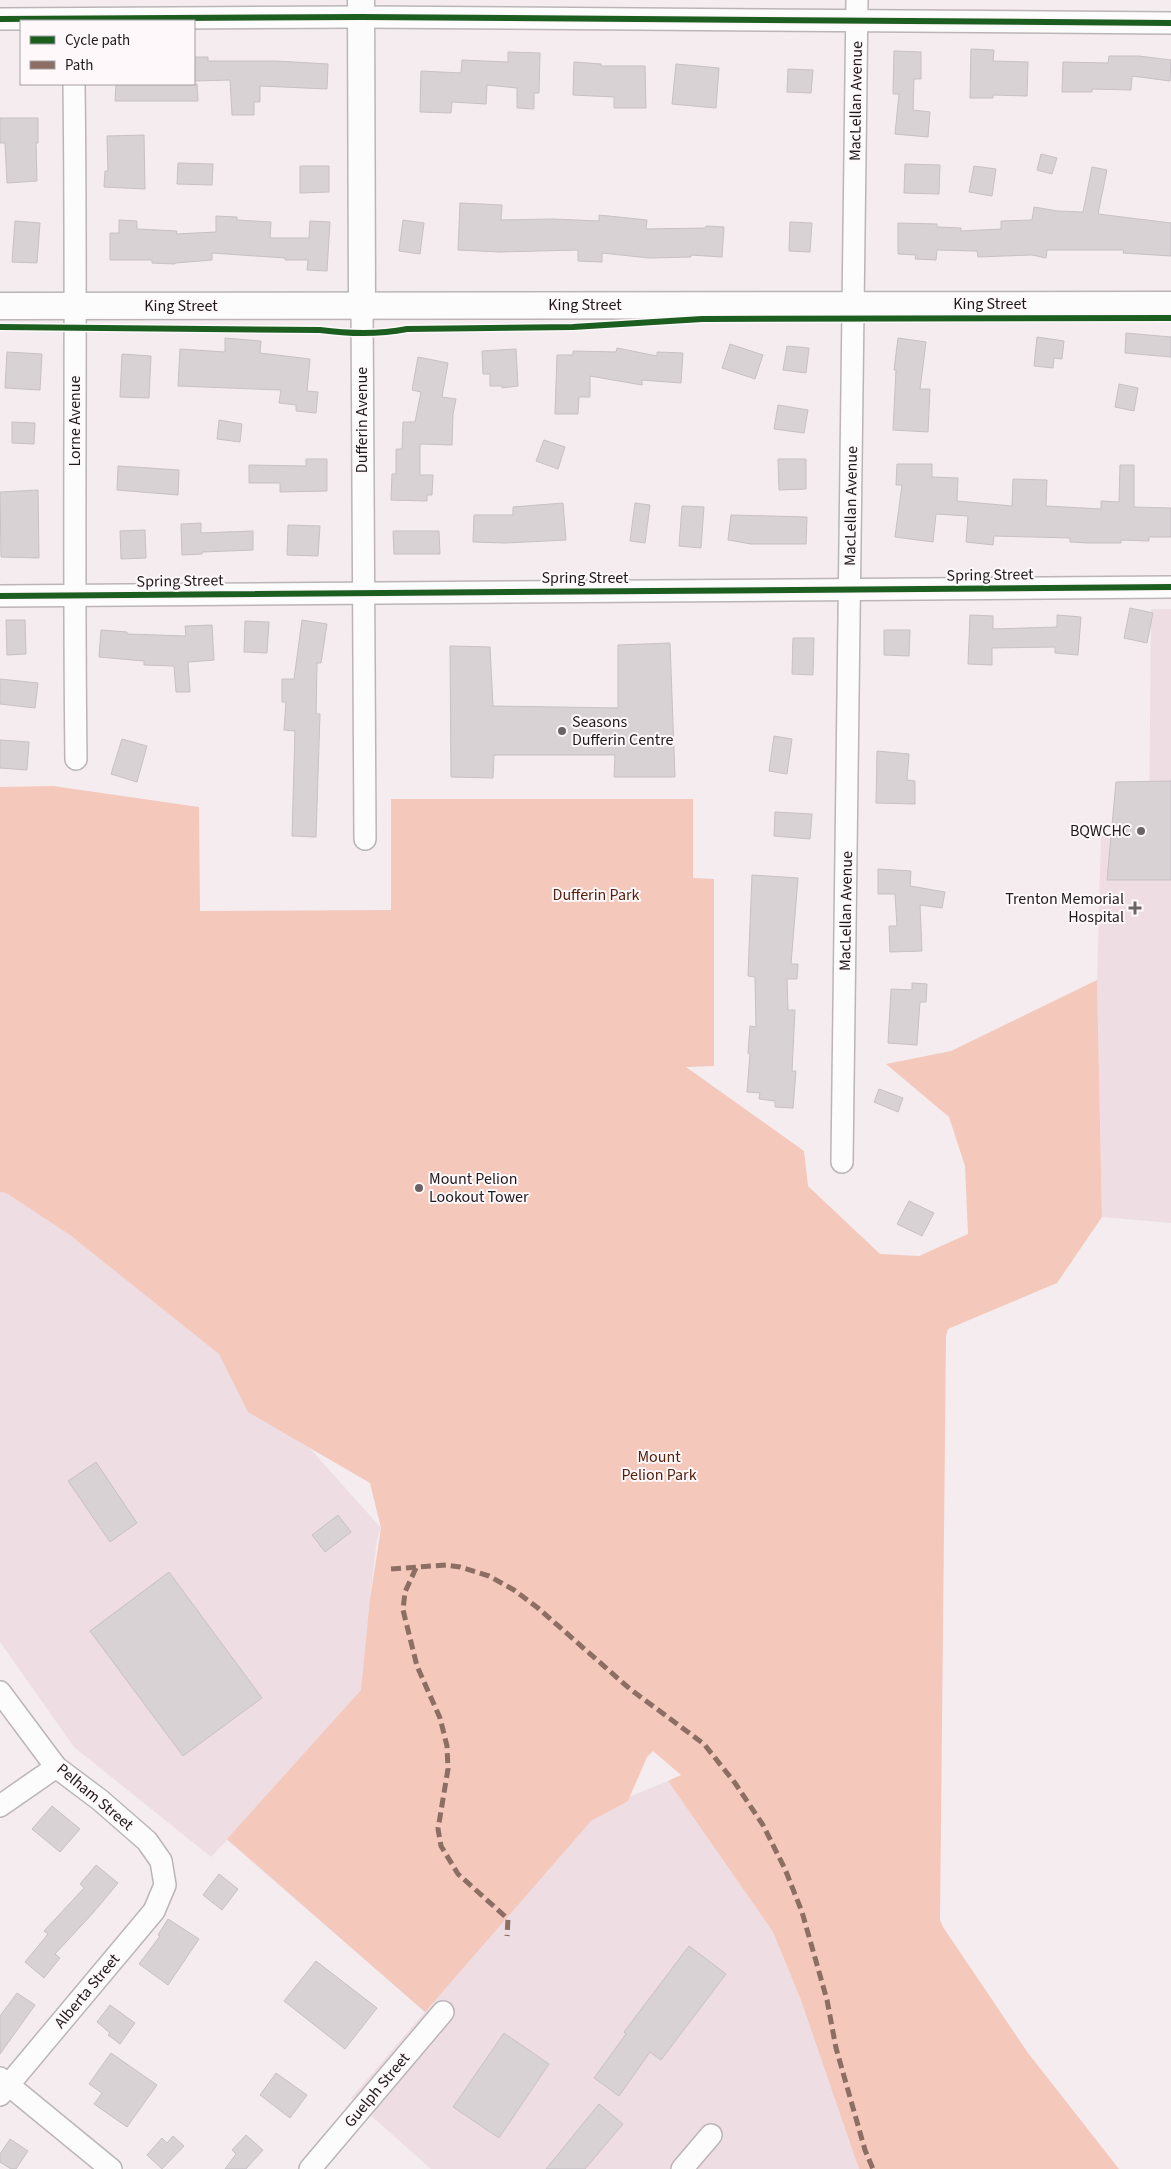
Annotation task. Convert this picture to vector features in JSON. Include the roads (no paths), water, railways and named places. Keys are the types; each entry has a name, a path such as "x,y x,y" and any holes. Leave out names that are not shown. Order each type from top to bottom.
{"street":[{"path":"0,19 74,13 361,9 856,10 1171,22"},
{"name":"Dufferin Avenue","path":"361,9 365,839"},
{"name":"MacLellan Avenue","path":"842,1162 856,10"},
{"name":"Lorne Avenue","path":"74,85 76,306 74,596 76,759"},
{"name":"King Street","path":"0,306 1171,305"},
{"name":"Spring Street","path":"0,596 1171,586"},
{"name":"Pelham Street","path":"0,1692 56,1767 100,1800 147,1841 161,1861 164,1881"},
{"path":"0,1806 56,1767"},
{"name":"Alberta Street","path":"3,2086 154,1911 165,1886 164,1881"},
{"name":"Guelph Street","path":"310,2169 443,2012"},
{"path":"3,2086 111,2169"},
{"path":"682,2169 711,2135"}],"place":[{"name":"Seasons Dufferin Centre","path":"562,731"},
{"name":"BQWCHC","path":"1141,831"},
{"name":"Trenton Memorial Hospital","path":"1135,908"},
{"name":"Mount Pelion Lookout Tower","path":"419,1188"}],"park label":[{"name":"Dufferin Park","path":"596,895"},
{"name":"Mount Pelion Park","path":"659,1466"}]}
